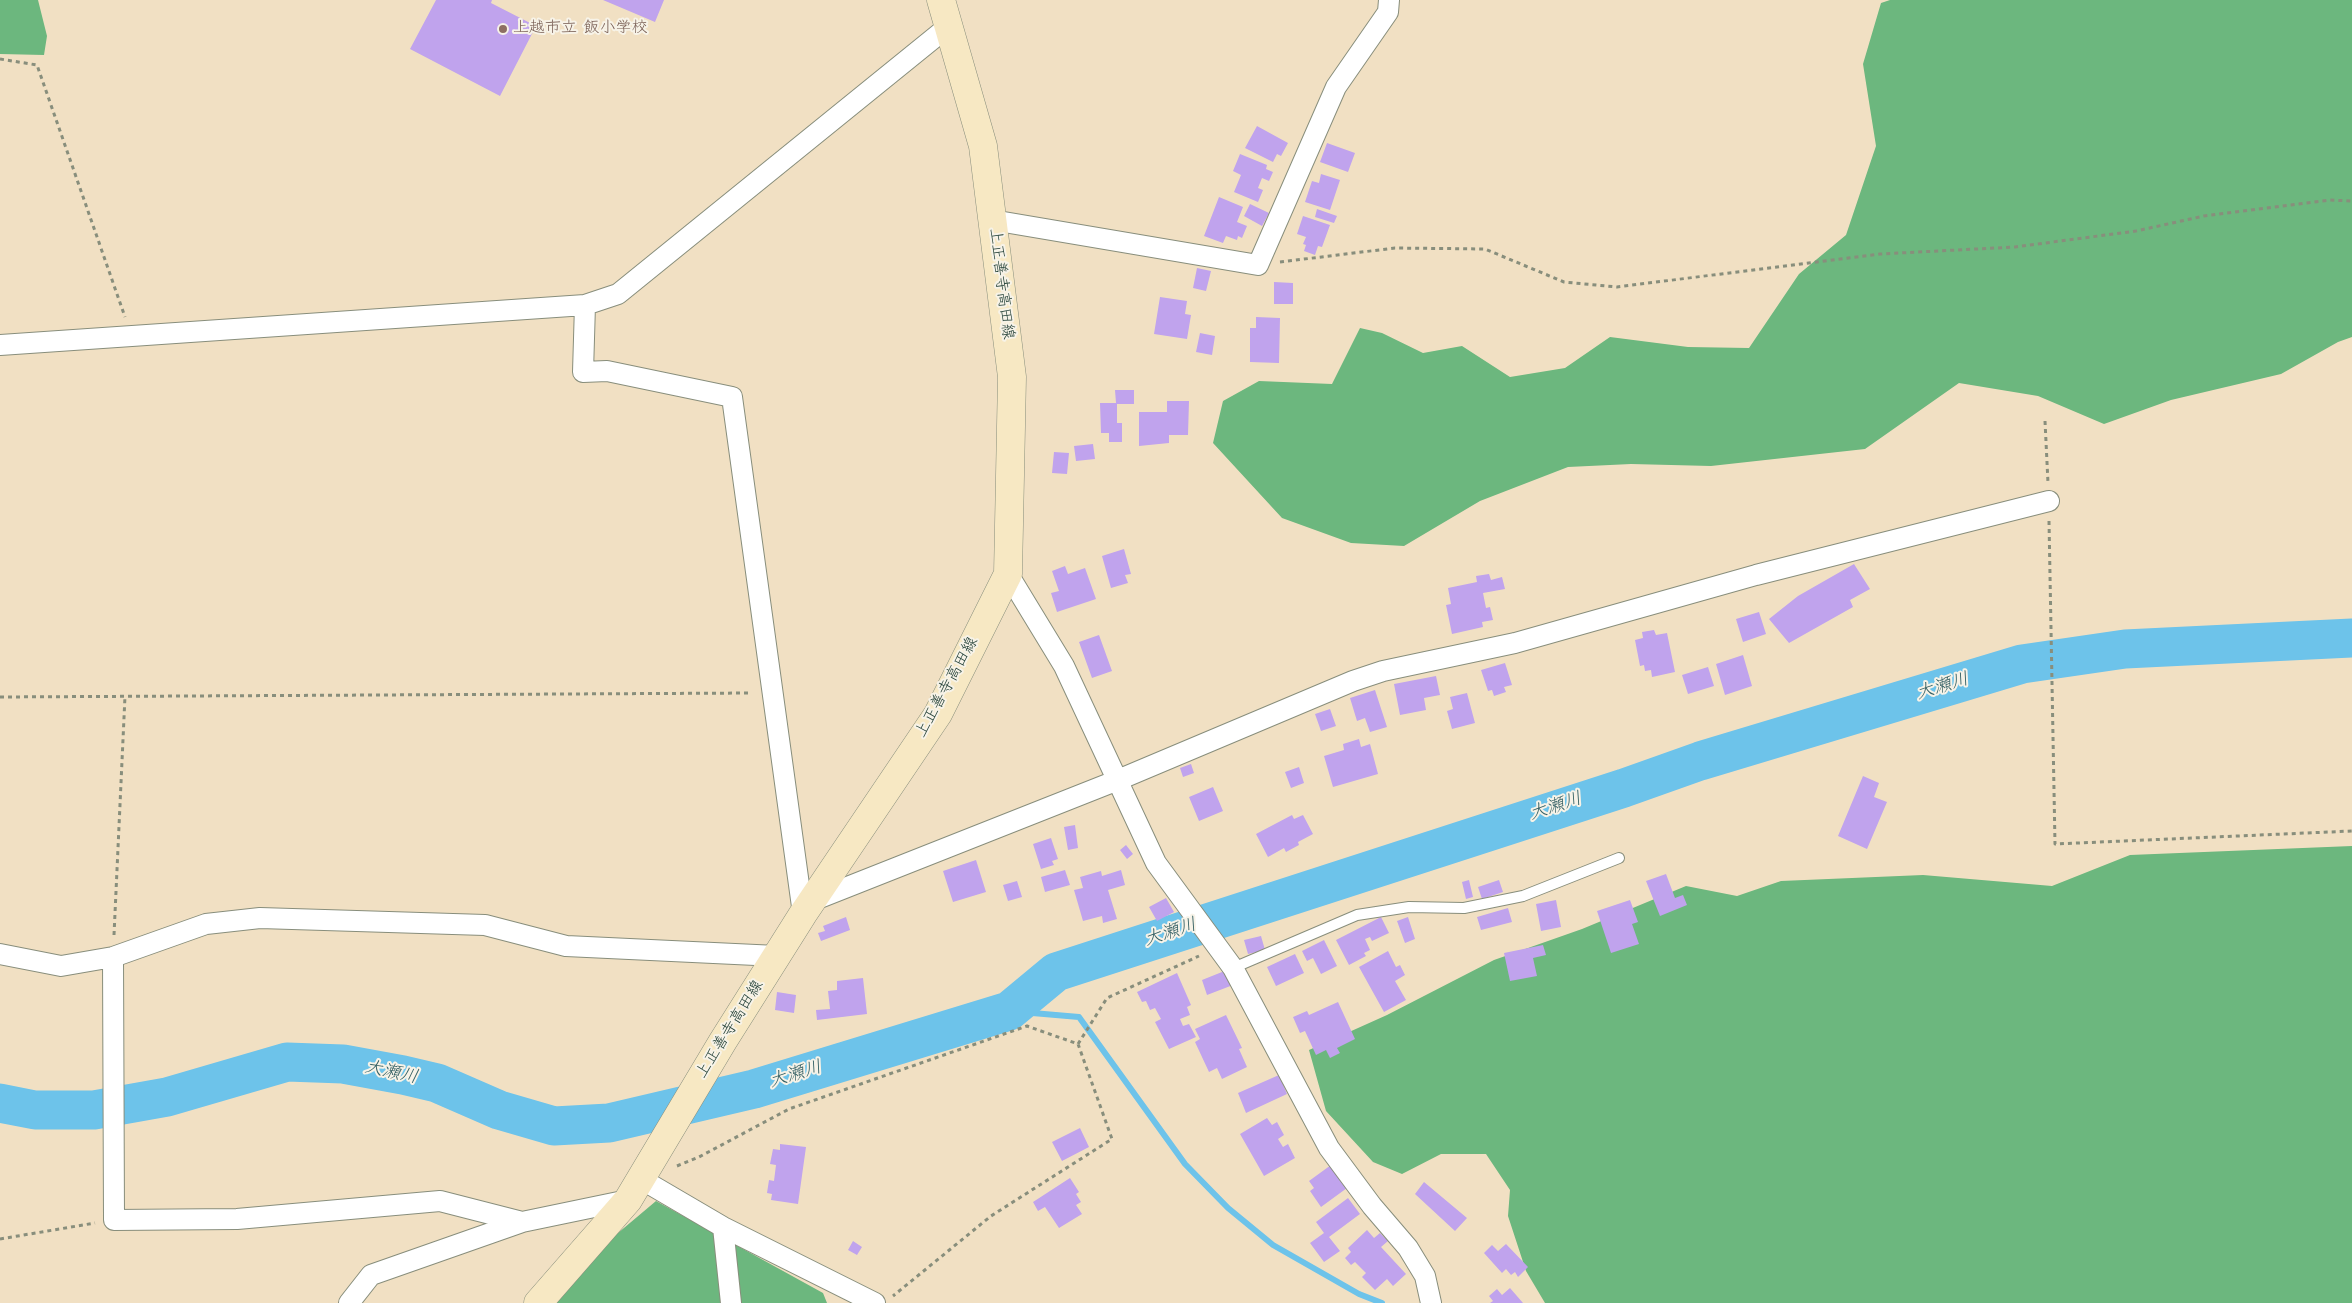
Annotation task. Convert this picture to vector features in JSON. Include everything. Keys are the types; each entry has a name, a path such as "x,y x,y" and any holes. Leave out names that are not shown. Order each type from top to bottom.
{"main road":[{"name":"上正善寺高田線","path":"538,1303 635,1189 777,956 938,714 1008,574 1012,377 983,146 950,25 941,0"}],"street":[{"path":"992,220 1223,257 1258,265 1336,87 1388,12 1388,0"},
{"path":"0,346 585,306 618,294 950,25"},
{"path":"585,306 583,372 607,371 732,398 773,693 808,908 1353,681 1376,674 1515,643 1766,573 2049,501"},
{"path":"1008,574 1064,666 1156,863 1233,968 1329,1148 1372,1206 1408,1248 1425,1276 1432,1303"},
{"path":"0,954 61,966 113,957 206,924 260,918 485,924 566,946 777,956"},
{"path":"113,957 114,1220 237,1219 440,1201 522,1222"},
{"path":"349,1303 371,1275 522,1222 635,1189 884,1300"},
{"path":"723,1227 731,1303"}],"lane":[{"path":"1233,968 1357,915 1409,907 1464,908 1523,896 1619,858"}],"path":[{"path":"0,59 37,65 133,338"},
{"path":"1258,265 1395,248 1485,249 1564,282 1617,287 1880,254 2015,247 2136,231 2204,216 2330,200 2352,201"},
{"path":"2045,421 2049,501 2055,844 2352,831"},
{"path":"0,698 773,693"},
{"path":"113,957 125,696"},
{"path":"1078,1044 1107,998 1218,947"},
{"path":"635,1189 789,1109 1027,1026 1078,1044"},
{"path":"884,1300 991,1216 1112,1139 1078,1044"},
{"path":"0,1239 114,1220"}],"green space":[{"path":"0,0 38,0 47,36 44,55 0,54"},
{"path":"1890,0 2352,0 2352,337 2338,342 2281,374 2171,400 2104,424 2038,396 1959,383 1865,449 1711,466 1631,464 1568,467 1480,501 1404,546 1351,543 1282,518 1213,443 1223,401 1259,381 1332,384 1360,328 1382,333 1423,353 1462,346 1510,377 1565,368 1610,337 1688,347 1749,348 1799,274 1846,235 1876,146 1863,64 1881,3"},
{"path":"2352,846 2352,1303 1545,1303 1526,1271 1508,1216 1510,1190 1486,1154 1441,1154 1402,1174 1373,1162 1326,1111 1309,1050 1387,1015 1494,960 1582,929 1686,886 1737,896 1781,881 1923,875 2052,886 2130,855"},
{"path":"656,1201 823,1293 827,1303 535,1303"}],"building":[{"path":"436,0 492,0 491,3 536,26 500,96 410,49"},
{"path":"603,0 664,0 655,22"},
{"path":"1257,126 1288,143 1281,156 1277,154 1273,162 1245,148"},
{"path":"1327,143 1355,153 1348,172 1320,162"},
{"path":"1240,154 1267,165 1266,169 1273,172 1269,181 1262,178 1258,188 1263,190 1258,202 1234,192 1241,175 1233,171"},
{"path":"1321,174 1340,180 1330,210 1305,202 1312,181 1319,183"},
{"path":"1219,197 1243,207 1237,222 1247,226 1242,238 1238,236 1237,240 1226,236 1223,243 1204,236"},
{"path":"1250,204 1269,213 1262,226 1244,216"},
{"path":"1317,209 1337,216 1334,223 1315,217"},
{"path":"1303,216 1330,225 1322,247 1318,246 1315,255 1304,251 1306,245 1303,244 1306,237 1297,234"},
{"path":"1197,268 1211,271 1206,291 1193,288"},
{"path":"1274,282 1293,283 1293,304 1274,304"},
{"path":"1160,297 1187,301 1185,314 1191,315 1187,339 1154,334"},
{"path":"1256,317 1280,318 1279,363 1250,362 1250,328 1256,328"},
{"path":"1200,333 1215,336 1212,355 1196,352"},
{"path":"1115,390 1134,390 1134,404 1117,404 1117,423 1122,423 1122,442 1109,442 1109,433 1101,433 1100,403 1116,403"},
{"path":"1167,401 1189,401 1188,435 1169,435 1169,443 1139,446 1139,412 1167,412"},
{"path":"1093,444 1095,459 1076,461 1074,446"},
{"path":"1054,452 1069,453 1067,474 1052,473"},
{"path":"1124,549 1131,574 1125,575 1128,583 1111,588 1102,556"},
{"path":"1854,564 1870,589 1850,600 1853,607 1789,643 1769,619 1798,596"},
{"path":"1065,566 1068,574 1085,568 1096,599 1057,612 1051,593 1059,591 1052,571"},
{"path":"1489,574 1491,580 1502,577 1505,589 1483,593 1486,608 1490,607 1493,620 1482,622 1483,627 1452,634 1446,605 1451,604 1448,588 1477,582 1476,576"},
{"path":"1759,612 1766,634 1743,642 1736,619"},
{"path":"1654,630 1656,635 1667,633 1675,672 1652,677 1651,670 1645,671 1644,665 1640,666 1635,640 1643,638 1642,632"},
{"path":"1099,635 1112,671 1092,678 1079,642"},
{"path":"1743,655 1752,686 1725,695 1716,664"},
{"path":"1505,663 1512,685 1504,687 1506,692 1494,696 1492,690 1488,691 1481,670"},
{"path":"1708,667 1714,686 1688,694 1682,675"},
{"path":"1436,676 1440,695 1424,698 1426,710 1400,715 1394,684"},
{"path":"1375,690 1387,727 1370,732 1365,718 1357,721 1350,698"},
{"path":"1467,693 1475,723 1452,729 1447,711 1453,709 1450,697"},
{"path":"1330,709 1336,726 1321,731 1315,714"},
{"path":"1359,739 1361,747 1370,744 1378,774 1333,787 1324,756 1344,750 1343,744"},
{"path":"1191,764 1194,773 1183,777 1180,768"},
{"path":"1299,767 1304,783 1291,788 1285,772"},
{"path":"1863,776 1879,783 1874,797 1887,802 1867,849 1838,836"},
{"path":"1213,787 1223,811 1199,821 1189,797"},
{"path":"1292,815 1294,819 1303,815 1313,834 1298,842 1299,845 1286,852 1284,848 1268,857 1256,834"},
{"path":"1075,825 1078,848 1068,850 1064,827"},
{"path":"1051,838 1058,859 1052,861 1054,865 1041,869 1033,844"},
{"path":"1126,845 1133,854 1127,859 1120,850"},
{"path":"976,860 986,892 953,902 943,871"},
{"path":"1065,870 1070,885 1045,892 1041,877"},
{"path":"1121,870 1125,885 1108,890 1117,919 1103,923 1102,916 1083,921 1074,890 1083,888 1080,877 1101,871 1102,876"},
{"path":"1666,874 1675,898 1683,895 1687,905 1660,916 1646,881"},
{"path":"1469,880 1473,897 1466,899 1462,882"},
{"path":"1499,880 1503,892 1482,899 1478,887"},
{"path":"1017,881 1022,897 1008,901 1003,885"},
{"path":"1166,898 1174,912 1157,921 1149,907"},
{"path":"1556,900 1561,927 1541,931 1536,904"},
{"path":"1630,900 1638,922 1632,924 1639,944 1611,953 1597,911"},
{"path":"1508,908 1512,922 1481,930 1477,917"},
{"path":"846,917 850,930 821,941 818,933 825,931 823,926"},
{"path":"1381,917 1389,933 1372,941 1370,937 1365,939 1370,950 1364,953 1366,956 1349,965 1336,940"},
{"path":"1408,917 1415,939 1405,943 1397,921"},
{"path":"1261,936 1265,950 1248,954 1244,940"},
{"path":"1324,940 1337,966 1321,974 1313,958 1307,961 1302,951"},
{"path":"1543,945 1546,955 1533,958 1537,976 1510,981 1504,953"},
{"path":"1388,951 1396,967 1400,965 1405,975 1395,981 1406,1000 1384,1012 1359,967"},
{"path":"1295,954 1304,973 1276,986 1267,967"},
{"path":"1227,970 1233,985 1207,995 1202,980"},
{"path":"1177,973 1191,1005 1187,1007 1190,1015 1180,1019 1183,1026 1189,1024 1196,1037 1169,1049 1155,1022 1161,1019 1155,1008 1150,1010 1146,1001 1142,1002 1137,992"},
{"path":"863,978 867,1014 817,1020 816,1010 830,1009 828,991 837,990 837,981"},
{"path":"777,992 796,995 794,1013 775,1010"},
{"path":"1338,1002 1355,1039 1337,1048 1340,1053 1330,1058 1326,1050 1316,1055 1305,1031 1300,1033 1293,1017 1307,1011 1309,1015"},
{"path":"1226,1015 1242,1048 1239,1049 1247,1067 1222,1079 1217,1068 1209,1072 1195,1042 1200,1039 1195,1029"},
{"path":"1279,1075 1287,1094 1246,1113 1238,1093"},
{"path":"1267,1118 1272,1125 1277,1122 1284,1135 1278,1139 1283,1147 1288,1144 1295,1158 1264,1176 1240,1134"},
{"path":"1080,1128 1089,1147 1062,1161 1052,1142"},
{"path":"780,1144 806,1147 798,1204 771,1200 772,1194 767,1193 769,1180 774,1181 776,1165 770,1164 773,1149 780,1150"},
{"path":"1331,1165 1347,1188 1321,1207 1310,1191 1314,1188 1309,1181"},
{"path":"1070,1178 1079,1192 1076,1194 1081,1202 1076,1205 1082,1214 1059,1228 1045,1207 1038,1211 1033,1202"},
{"path":"1424,1182 1467,1218 1455,1231 1415,1194"},
{"path":"1348,1198 1360,1214 1329,1237 1340,1251 1324,1262 1310,1243 1324,1233 1316,1222"},
{"path":"1367,1230 1374,1238 1380,1233 1388,1241 1381,1247 1406,1274 1393,1286 1387,1279 1375,1290 1362,1277 1366,1273 1355,1262 1351,1265 1345,1258 1351,1252 1348,1248"},
{"path":"853,1241 862,1247 857,1255 848,1250"},
{"path":"1506,1244 1528,1267 1518,1277 1515,1272 1511,1275 1506,1269 1502,1273 1484,1253 1492,1245 1498,1251"},
{"path":"1510,1288 1523,1303 1490,1303 1493,1301 1489,1296 1497,1289 1502,1295"}],"waterway":[{"name":"大瀬川","path":"0,1103 35,1110 94,1110 167,1097 287,1062 343,1064 437,1083 499,1110 554,1126 609,1123 754,1089 1009,1011 1056,972 1624,788 1700,761 2022,664 2125,649 2352,638"},
{"path":"1009,1011 1079,1017 1185,1164 1228,1208 1273,1245 1359,1294 1382,1303"}],"place":[{"name":"上越市立 飯小学校","path":"503,29"}]}
